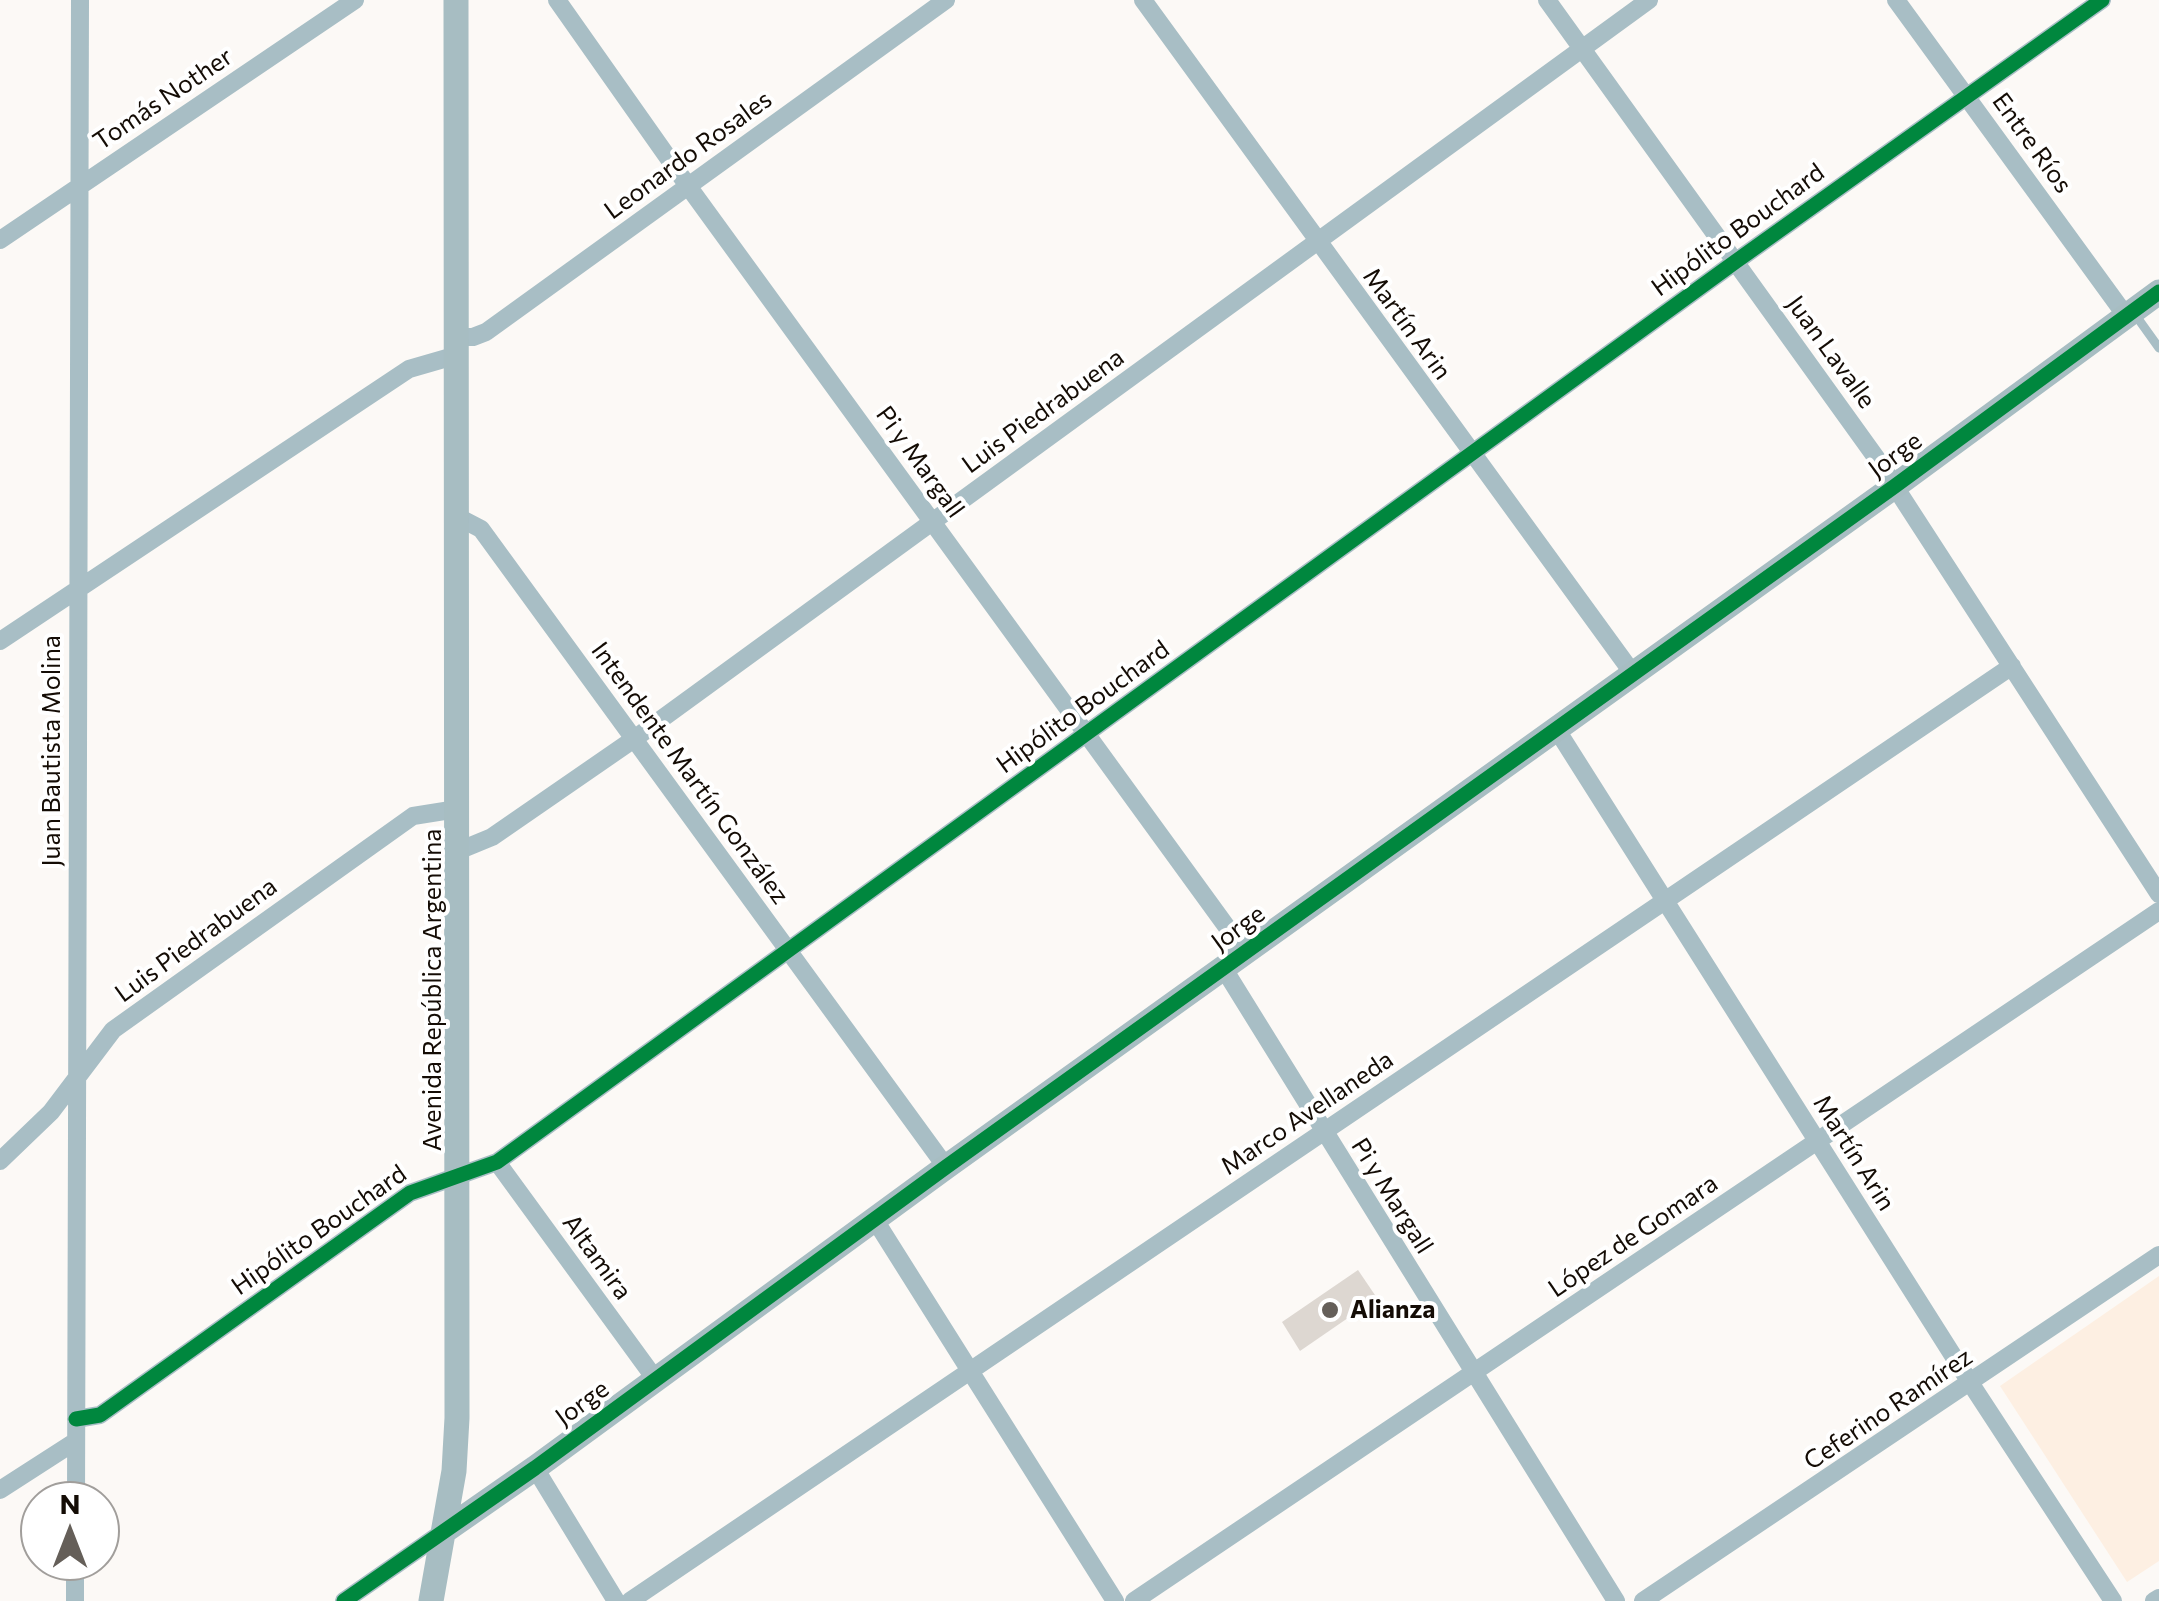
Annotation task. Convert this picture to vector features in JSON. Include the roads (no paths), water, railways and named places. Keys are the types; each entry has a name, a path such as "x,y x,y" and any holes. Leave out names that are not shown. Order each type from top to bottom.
{"street":[{"name":"Juan Bautista Molina","path":"76,1481 80,0"},
{"name":"Tomás Nother","path":"0,240 355,0"},
{"name":"Avenida República Argentina","path":"431,1601 446,1530 456,1440 456,0"},
{"name":"Pi y Margall","path":"557,0 1246,952"},
{"name":"Leonardo Rosales","path":"0,640 409,369 486,332 946,0"},
{"name":"Martín Arin","path":"1143,0 1634,675"},
{"name":"Juan Lavalle","path":"1547,0 1895,486 2159,894"},
{"name":"Luis Piedrabuena","path":"458,851 492,837 634,739 1650,0"},
{"name":"Entre Ríos","path":"1896,0 2129,313"},
{"name":"Hipólito Bouchard","path":"76,1419 100,1415 410,1193 497,1162 2102,0"},
{"name":"Jorge","path":"344,1601 535,1468 2159,292"},
{"name":"Intendente Martín González","path":"456,516 481,529 946,1167"},
{"name":"Marco Avellaneda","path":"630,1601 2012,666"},
{"name":"Martín Arin","path":"1558,730 1971,1384 2113,1601"},
{"name":"Luis Piedrabuena","path":"0,1161 50,1112 113,1030 412,816 457,809"},
{"name":"López de Gomara","path":"1134,1601 2159,911"},
{"name":"Pi y Margall","path":"1224,969 1616,1601"},
{"name":"Altamira","path":"497,1162 656,1380"},
{"path":"875,1220 1115,1601"},
{"name":"Ceferino Ramírez","path":"1642,1601 2159,1255"},
{"path":"0,1490 76,1440"},
{"path":"535,1468 616,1601"}],"lane":[{"path":"2129,313 2159,348"}],"place":[{"name":"Alianza","path":"1330,1310"}]}
